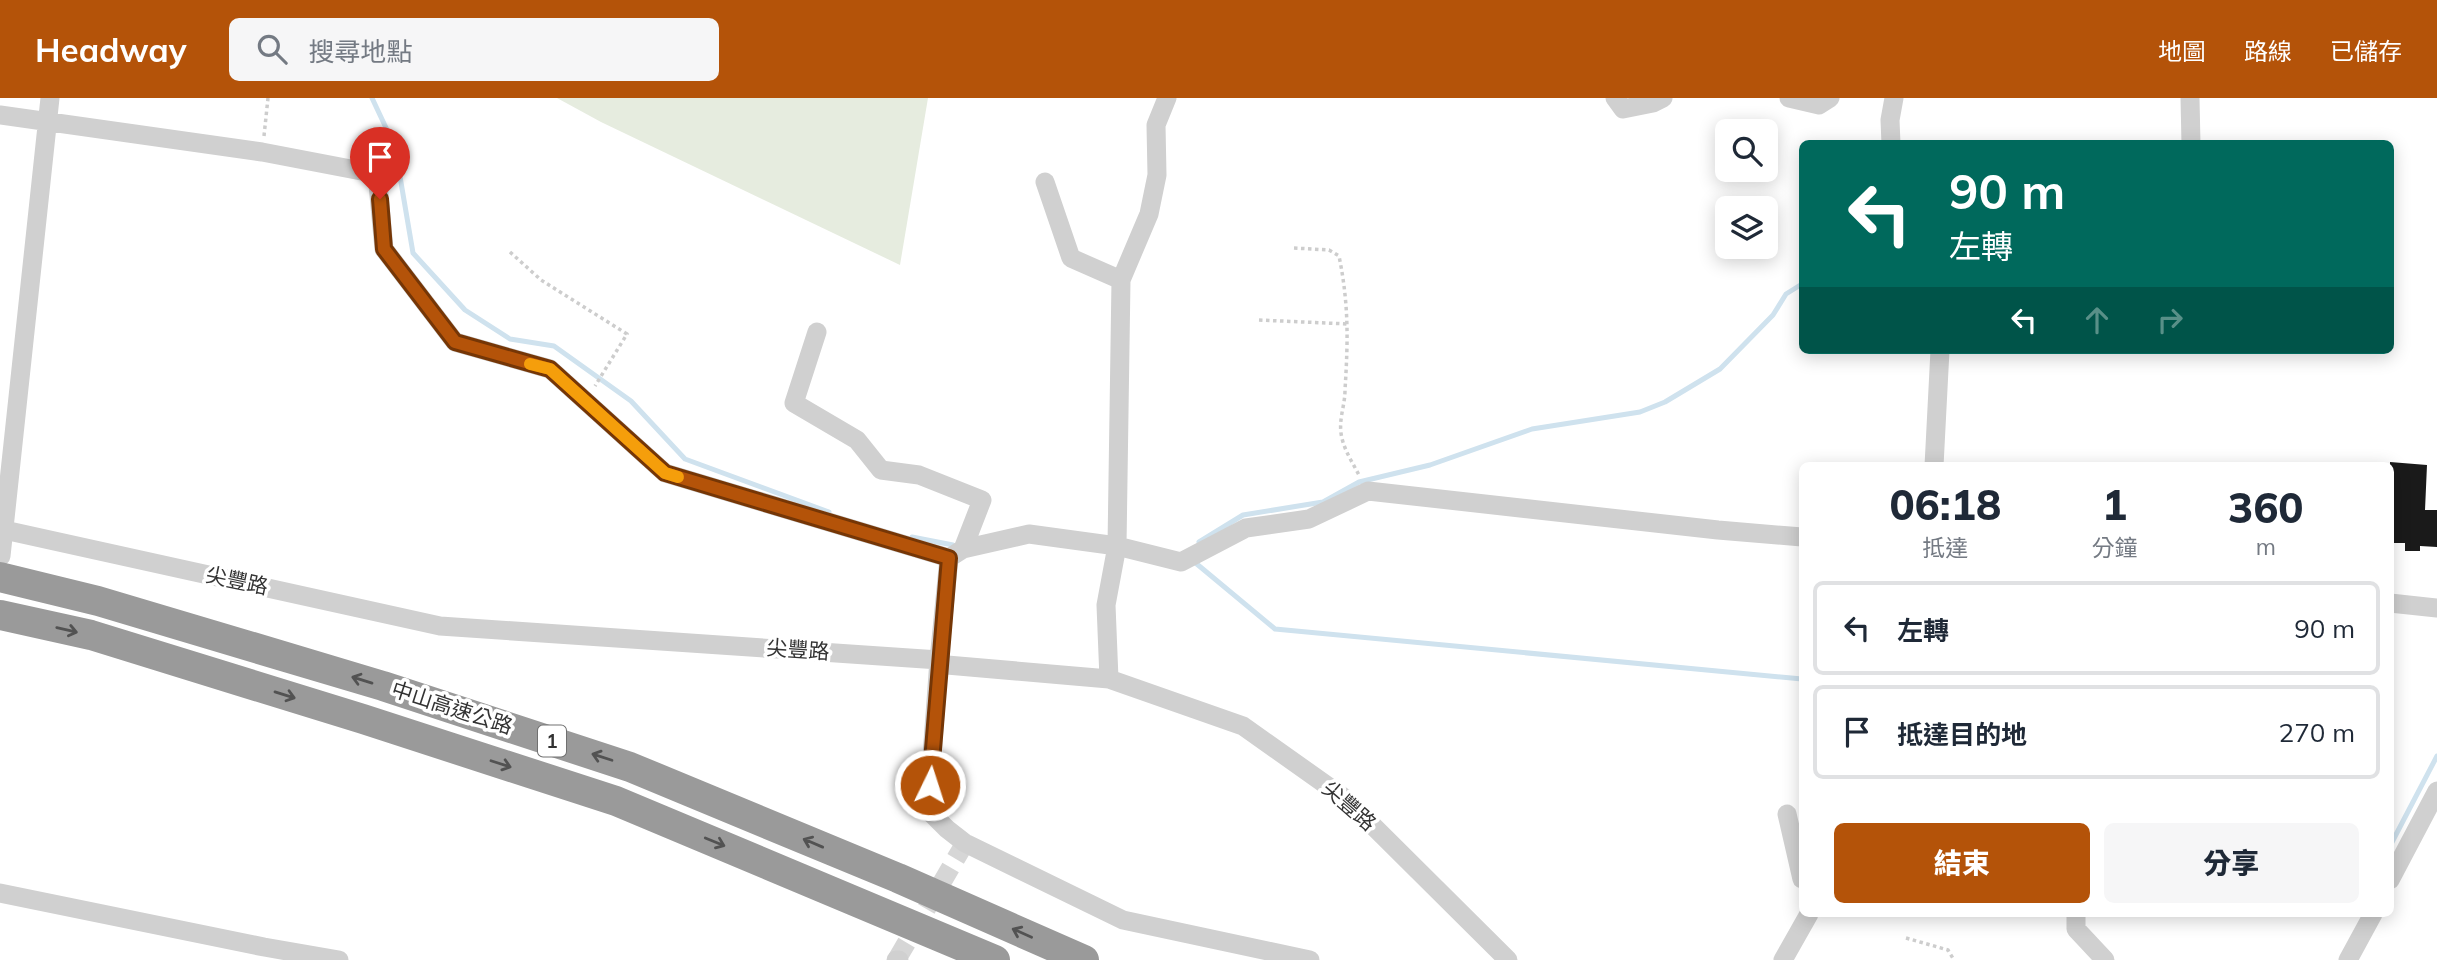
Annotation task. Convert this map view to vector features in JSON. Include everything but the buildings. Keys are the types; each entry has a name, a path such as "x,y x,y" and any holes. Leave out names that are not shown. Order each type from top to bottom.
{"highway":[{"name":"中山高速公路","path":"1,567 98,601 383,686 630,767 898,878 1084,960"},
{"name":"中山高速公路","path":"0,615 91,635 617,801 995,960"}],"street":[{"path":"1,567 51,98"},
{"path":"1109,679 1106,605 1116,537 1121,280 1149,214 1157,175 1156,125 1167,98"},
{"path":"1615,98 1623,109 1653,103 1663,98"},
{"path":"1789,98 1819,105 1830,98"},
{"path":"1891,140 1890,120 1894,98"},
{"path":"2190,98 2191,140"},
{"path":"0,115 262,152 377,174 384,249 455,342 550,369 665,473 956,553 1029,534 1116,537 1189,559 1246,528 1309,519 1368,491 1799,537"},
{"path":"1045,182 1071,258 1121,280"},
{"path":"817,332 794,403 857,440 881,470 919,475 982,499 956,553 939,660 928,810 965,843 1124,920 1310,960"},
{"path":"1934,462 1940,354"},
{"name":"尖豐路","path":"3,529 440,626 939,660 947,665 1109,679 1243,726 1346,799 1508,960"},
{"path":"2394,603 2437,608"},
{"path":"2394,872 2437,791"},
{"path":"1787,814 1799,865"},
{"path":"0,893 339,960"},
{"path":"1783,960 1808,917"},
{"path":"2076,917 2076,929 2105,960"},
{"path":"2348,960 2371,917"}],"path":[{"path":"262,152 268,98"},
{"path":"1294,248 1329,250 1339,256 1347,294 1348,324 1341,434 1348,456 1368,491"},
{"path":"510,253 541,280 627,334 595,386"},
{"path":"1259,320 1348,324"},
{"path":"1906,938 1948,950 1954,960"}],"shaded area":[{"path":"557,98 928,98 900,265 601,122"}],"waterway":[{"path":"372,98 395,147 413,253 465,310 510,339 554,346 631,401 685,459 829,512"},
{"path":"1199,542 1243,515 1323,502 1359,482 1430,465 1532,429 1640,412 1665,402 1720,369 1773,315 1786,294 1799,286"},
{"path":"912,537 953,545"},
{"path":"1192,560 1275,629 1799,679"},
{"path":"2394,838 2437,756"}],"tunnel":[{"path":"897,959 965,843"}],"slow traffic":[{"path":"530,364 550,369 665,473 678,477"}],"route":[{"path":"380,199 384,249 455,342 550,369 665,473 949,558 930,785"}]}
